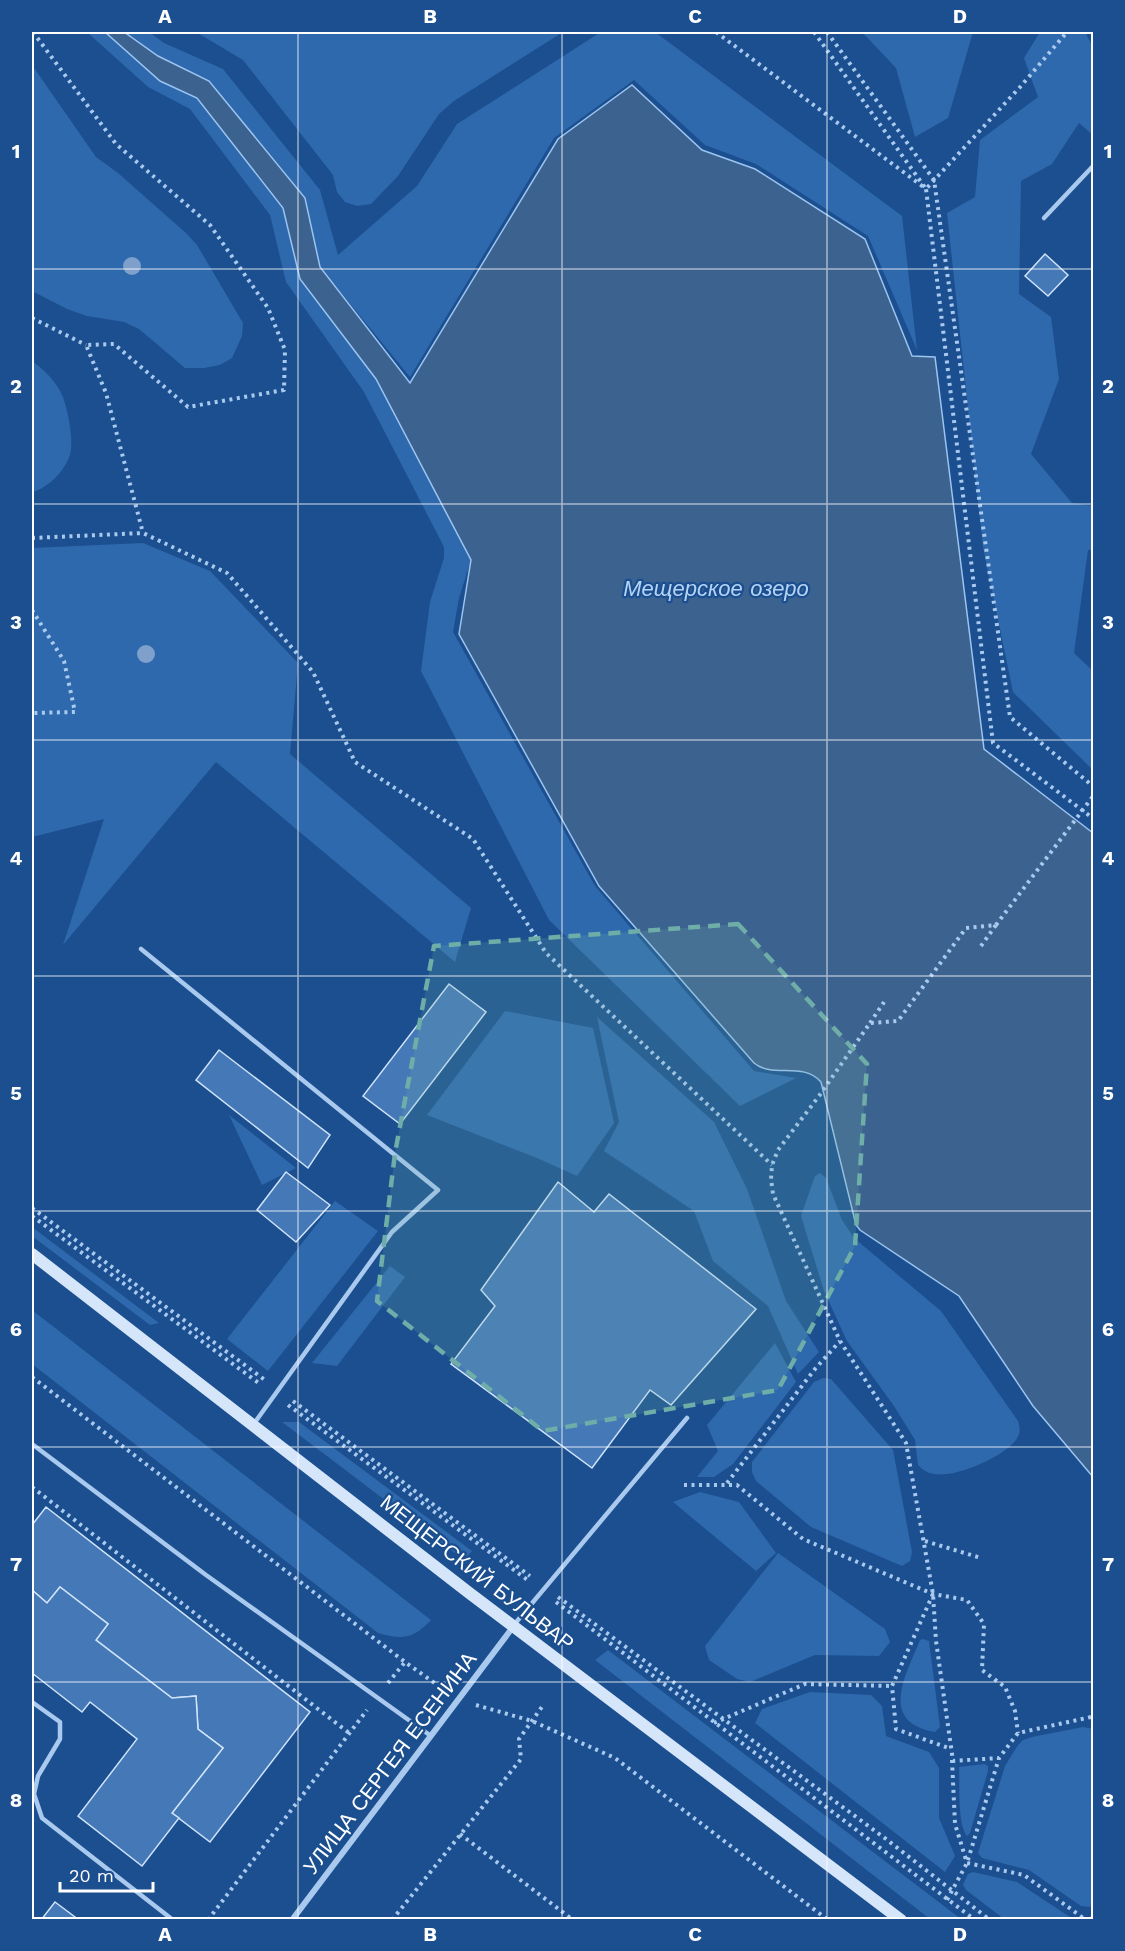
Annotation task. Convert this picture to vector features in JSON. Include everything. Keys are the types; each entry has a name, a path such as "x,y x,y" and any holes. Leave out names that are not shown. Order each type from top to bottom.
{"main road":[{"name":"МЕЩЕРСКИЙ БУЛЬВАР","path":"32,1254 513,1626 902,1920"}],"street":[{"name":"УЛИЦА СЕРГЕЯ ЕСЕНИНА","path":"292,1920 513,1626"}],"lane":[{"path":"1044,218 1094,165"},
{"path":"141,949 438,1190 392,1232 253,1425"},
{"path":"513,1626 687,1418"},
{"path":"32,1444 206,1575 431,1736"},
{"path":"32,1702 60,1722 60,1739 38,1776 33,1795 42,1818 173,1920"}],"path":[{"path":"32,318 86,345 114,344 188,407 285,390 285,350 268,308 210,225 116,144 33,32"},
{"path":"716,32 926,189"},
{"path":"814,32 926,189 993,743 1094,819"},
{"path":"827,32 934,180 1010,717 1094,787"},
{"path":"926,189 1021,86 1067,32"},
{"path":"86,345 106,393 143,533"},
{"path":"32,538 143,533 227,573 313,672 355,762 473,839 546,953 772,1165"},
{"path":"32,610 63,661 75,712 33,713"},
{"path":"981,946 1094,795"},
{"path":"870,1023 898,1021 966,928 996,925"},
{"path":"884,1002 819,1096 778,1150 772,1165 773,1194 840,1341 906,1443 933,1594 936,1641 953,1761 999,1758"},
{"path":"32,1208 544,1590 714,1723 975,1920"},
{"path":"32,1216 274,1395 724,1718 990,1920"},
{"path":"726,1484 840,1341"},
{"path":"32,1377 405,1662 458,1699 532,1721 615,1758 828,1920"},
{"path":"684,1485 737,1485 803,1539 933,1594 967,1600 984,1624 982,1670 1005,1687 1015,1711 1018,1733"},
{"path":"32,1487 349,1733"},
{"path":"925,1541 981,1558"},
{"path":"933,1594 892,1686 897,1729 952,1749"},
{"path":"208,1920 405,1662"},
{"path":"714,1723 805,1684 892,1686"},
{"path":"392,1920 521,1759 519,1739 544,1704"},
{"path":"947,1900 967,1863 999,1758 1018,1733 1091,1717"},
{"path":"952,1749 955,1824 967,1863"},
{"path":"460,1834 573,1920"},
{"path":"967,1863 1024,1875 1088,1920 1094,1916"}],"highlighted area":[{"path":"738,924 867,1064 855,1246 778,1390 543,1431 377,1301 395,1153 434,946"}],"shaded area":[{"path":"87,32 105,32 156,77 197,98 283,208 300,279 376,379 471,560 459,598 453,632 595,886 754,1071 796,1078 740,1106 549,920 421,671 430,602 444,558 444,547 364,392 286,282 270,215 190,109 148,87"},
{"path":"124,32 149,32 164,43 223,69 320,190 338,255 417,186 457,124 601,32 655,32 902,216 917,350 868,236 756,164 705,145 634,80 554,138 410,377 320,267 305,198 209,81 158,56"},
{"path":"196,32 563,32 454,101 439,114 398,176 371,204 357,206 345,202 337,192 333,175 243,60"},
{"path":"862,32 973,32 948,118 915,137 896,68"},
{"path":"1040,32 1085,32 1093,47 1093,135 1079,123 1052,164 1021,181 1019,294 1051,317 1059,379 1031,454 1072,503 1093,506 1093,550 1088,550 1074,653 1093,671 1093,770 1013,692 983,547 947,213 975,197 980,140 1038,97 1024,58"},
{"path":"32,65 96,157 118,173 197,245 243,323 242,336 232,358 220,365 185,368 139,329 124,322 87,316 67,309 32,291"},
{"path":"32,361 51,378 63,396 69,419 71,450 57,476 45,487 32,492"},
{"path":"143,543 210,571 298,663 290,754 471,908 455,962 216,762 63,945 104,819 32,837 32,548"},
{"path":"505,1011 593,1028 614,1123 577,1176 427,1115"},
{"path":"597,1017 714,1122 747,1189 786,1301 819,1352 798,1374 768,1306 713,1261 694,1211 604,1151 619,1122"},
{"path":"229,1115 296,1168 262,1185"},
{"path":"820,1173 826,1178 842,1220 854,1238 941,1311 1018,1421 1020,1430 1018,1437 1010,1447 978,1465 954,1473 929,1473 918,1465 915,1440 894,1406 847,1341 824,1291 801,1216 815,1176"},
{"path":"335,1201 378,1231 268,1371 227,1339"},
{"path":"32,1227 159,1323 150,1325 32,1236"},
{"path":"390,1266 405,1277 337,1366 312,1363"},
{"path":"32,1310 431,1620 419,1631 407,1636 394,1637 378,1633 32,1364"},
{"path":"775,1343 796,1382 733,1464 714,1477 697,1477 718,1451 707,1425"},
{"path":"823,1378 831,1379 893,1450 912,1552 910,1561 902,1566 811,1527 756,1481 752,1472 752,1462 814,1382"},
{"path":"282,1422 299,1422 472,1551 464,1560"},
{"path":"700,1492 739,1502 776,1553 756,1571 673,1502"},
{"path":"778,1553 885,1629 890,1642 879,1656 815,1655 750,1682 737,1679 709,1660 705,1646"},
{"path":"920,1640 929,1641 940,1727 935,1732 917,1727 907,1718 902,1708 901,1695 908,1668"},
{"path":"608,1650 961,1919 930,1919 595,1660"},
{"path":"810,1692 871,1695 882,1706 886,1736 929,1752 939,1768 939,1818 955,1856 945,1872 755,1723 762,1709"},
{"path":"1083,1727 1094,1729 1094,1904 1089,1907 1081,1906 1029,1870 982,1858 978,1853 1005,1766 1018,1745 1023,1740 1032,1737"},
{"path":"984,1764 988,1766 988,1771 970,1833 967,1836 960,1813 959,1767"},
{"path":"973,1872 1017,1882 1073,1919 1004,1919 966,1890 963,1885 968,1874"}],"water":[{"name":"Мещерское озеро","path":"105,32 124,32 158,56 209,81 305,198 320,267 410,383 558,139 632,85 702,150 755,169 865,239 912,356 935,357 984,749 1093,833 1093,1477 1033,1406 959,1296 860,1230 856,1225 821,1082 806,1072 770,1070 754,1063 599,886 459,634 471,560 376,379 300,279 283,208 197,98 160,81"}],"building":[{"path":"1045,254 1068,275 1048,296 1025,276"},
{"path":"449,984 486,1012 400,1124 363,1096"},
{"path":"219,1050 330,1135 308,1168 196,1080"},
{"path":"286,1172 330,1205 296,1242 257,1210"},
{"path":"558,1182 594,1212 609,1194 756,1309 671,1405 650,1390 592,1468 451,1364 495,1306 481,1290"},
{"path":"46,1507 310,1712 210,1842 172,1813 223,1748 198,1729 196,1696 172,1698 96,1640 108,1624 60,1587 47,1603 32,1590 32,1525"},
{"path":"60,1587 108,1624 96,1640 172,1698 196,1696 198,1729 223,1748 172,1813 179,1818 142,1866 78,1816 137,1739 90,1702 82,1712 32,1673 32,1590 47,1603"},
{"path":"55,1902 79,1920 41,1920"}]}
